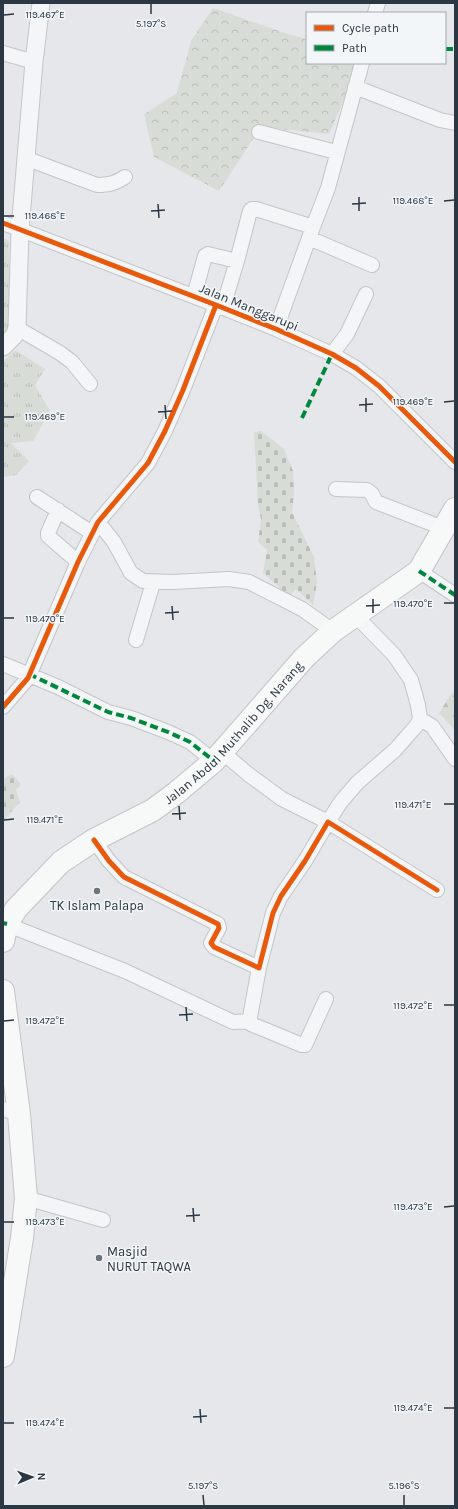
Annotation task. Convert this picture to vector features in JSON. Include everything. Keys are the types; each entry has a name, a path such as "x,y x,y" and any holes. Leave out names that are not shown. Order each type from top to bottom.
{"main road":[{"name":"Jalan Abdul Muthalib Dg. Narang","path":"4,929 16,909 61,862 94,840 153,810 218,756 304,658 333,631 419,571 455,509"},
{"path":"3,991 11,1112 26,1198 22,1238 3,1356"}],"street":[{"path":"3,347 14,336 17,328 20,230 25,158 41,3"},
{"path":"3,53 34,62"},
{"path":"276,329 328,188 336,152 362,64"},
{"path":"355,87 440,120 455,123"},
{"path":"259,132 336,152"},
{"path":"25,158 97,185 115,184 125,177"},
{"path":"3,707 29,674 78,562 95,528 148,463 165,431 184,390 237,261 250,211 252,209 256,209 311,232 372,265"},
{"name":"Jalan Manggarupi","path":"3,224 194,296 276,329 332,354 356,368 379,386 455,462"},
{"path":"194,296 205,256 208,254 237,261"},
{"path":"332,354 347,334 366,294"},
{"path":"17,328 60,353 72,362 90,384"},
{"path":"336,489 367,490 372,494 376,502 443,528"},
{"path":"37,496 58,510 95,528 114,542 131,573 143,581 153,583 229,579 249,582 302,609 333,631"},
{"path":"58,510 48,536 78,562"},
{"path":"419,571 455,595"},
{"path":"136,640 153,583"},
{"path":"250,1021 260,968 273,913 281,896 305,861 340,803 357,783 395,750 417,725 420,719 411,680 394,655 355,615"},
{"path":"3,664 58,687 108,712 131,718 168,732 218,756 248,774 282,799 328,822 437,890"},
{"path":"420,719 435,729 455,759"},
{"path":"94,840 109,861 124,877 218,924 218,928 211,943 212,945 260,968"},
{"path":"4,929 125,971 233,1022 250,1021"},
{"path":"250,1021 251,1024 305,1045 326,999"},
{"path":"26,1198 103,1220"}],"green space":[{"path":"213,8 306,39 306,64 360,64 329,134 261,127 219,191 154,157 144,114 177,93 191,41"},
{"path":"3,238 9,241 9,330 3,336"},
{"path":"15,350 45,369 35,385 50,411 33,441 11,443 29,461 16,475 3,477 3,361"},
{"path":"261,431 284,449 293,471 294,494 292,512 314,557 317,583 313,605 296,589 289,596 263,573 267,550 258,542 261,519 258,506 254,432"},
{"path":"455,688 455,730 439,713"},
{"path":"12,774 21,784 16,790 20,802 3,821 3,779"}],"marked path":[{"path":"446,49 455,49"},
{"path":"302,418 332,354"},
{"path":"419,571 455,595"},
{"path":"29,674 108,712 131,718 190,742 214,761"},
{"path":"3,923 7,924"}],"cycle path":[{"path":"3,223 216,305 276,329 332,354 356,368 379,386 455,462"},
{"path":"3,707 28,678 78,562 98,522 148,463 165,431 183,390 216,305"},
{"path":"94,840 109,861 124,877 218,924 219,928 211,943 214,947 259,968 273,913 281,896 305,861 328,822 437,890"}],"place":[{"name":"TK Islam Palapa","path":"97,891"},
{"name":"Masjid NURUT TAQWA","path":"99,1258"}]}
